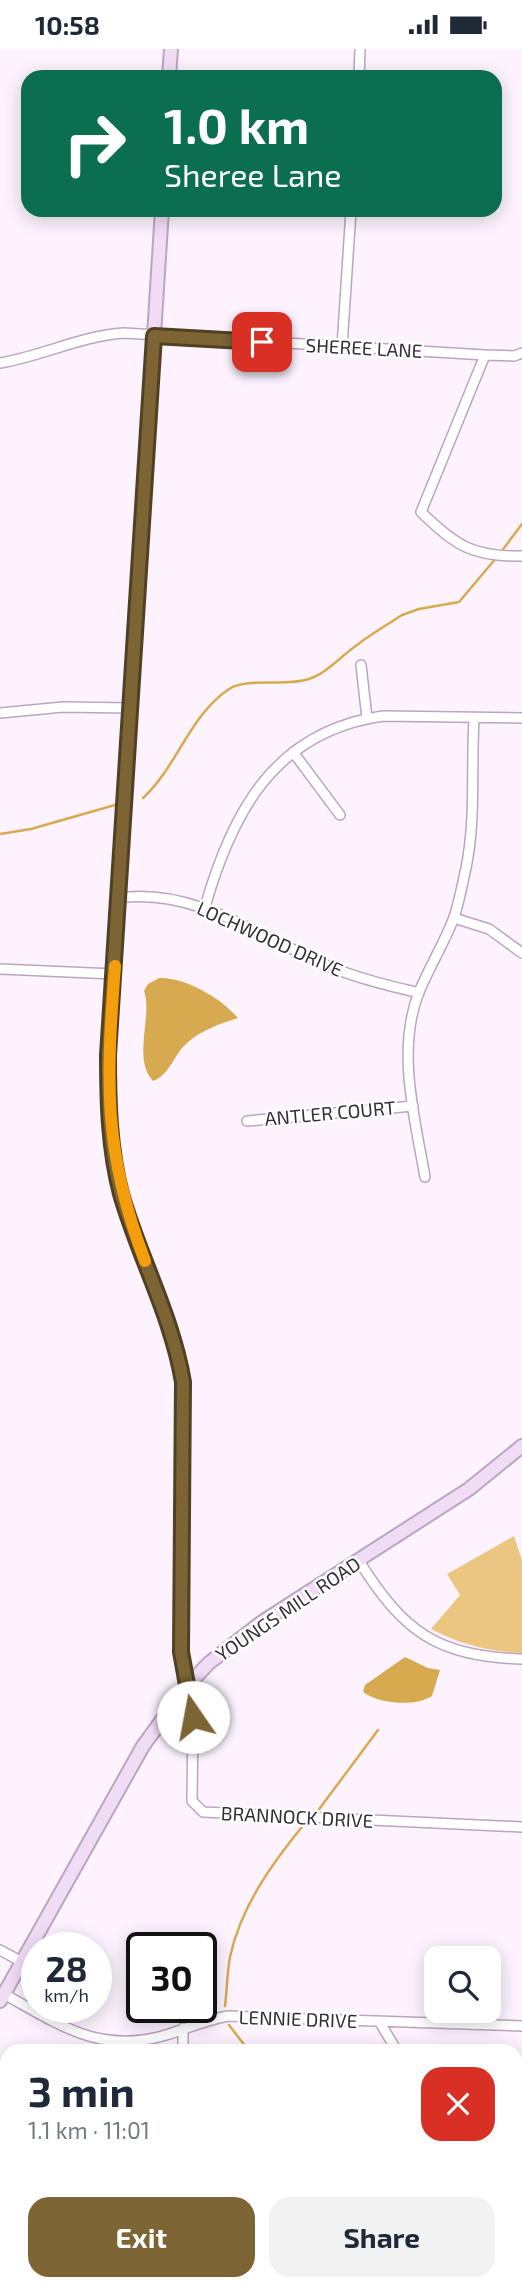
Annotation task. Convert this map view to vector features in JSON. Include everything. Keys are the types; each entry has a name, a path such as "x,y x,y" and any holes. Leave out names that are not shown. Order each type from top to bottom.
{"street":[{"path":"170,70 171,49"},
{"path":"359,70 360,49"},
{"path":"162,217 108,1066 115,1163 130,1219 174,1339 183,1382 181,1652 187,1687"},
{"path":"342,347 351,217"},
{"name":"SHEREE LANE","path":"0,363 25,359 102,334 485,355 514,356 522,353"},
{"path":"485,355 421,512 449,539 467,549 494,556 522,556"},
{"path":"361,665 368,718"},
{"path":"0,712 63,707 132,708"},
{"path":"205,907 222,854 243,806 274,767 293,752 325,733 368,718 406,715 474,719 522,718"},
{"path":"425,1177 408,1059 411,1025 419,993 454,918 470,842 474,719"},
{"path":"293,752 340,815"},
{"name":"LOCHWOOD DRIVE","path":"120,898 161,897 205,907 342,972 419,993"},
{"path":"454,918 489,929 522,954"},
{"path":"0,969 114,974"},
{"name":"ANTLER COURT","path":"247,1121 413,1105"},
{"name":"YOUNGS MILL ROAD","path":"39,1932 143,1746 187,1687 209,1663 262,1622 469,1489 522,1446"},
{"path":"359,1561 394,1612 413,1629 462,1653 484,1658 522,1660"},
{"name":"BRANNOCK DRIVE","path":"187,1687 193,1717 192,1801 203,1812 522,1827"},
{"path":"0,1950 21,1961"},
{"name":"YOUNGS MILL ROAD","path":"2,1998 21,1964"},
{"name":"LENNIE DRIVE","path":"2,1998 75,2033 93,2038 150,2038 206,2019 228,2017 522,2026"},
{"path":"379,2021 393,2044"},
{"path":"183,2028 183,2044"}],"shaded area":[{"path":"159,978 180,981 202,990 238,1018 192,1038 164,1074 153,1081 144,1061 144,991 148,984"},
{"path":"514,1536 522,1560 522,1653 475,1646 431,1629 460,1595 447,1574"},
{"path":"405,1657 428,1668 440,1670 432,1696 416,1702 397,1703 363,1692 365,1685"}],"waterway":[{"path":"501,552 522,524"},
{"path":"143,798 165,772 203,713 229,689 246,683 289,682 316,676 402,615 459,602 497,557"},
{"path":"0,834 31,829 115,805"},
{"path":"317,1812 378,1730"},
{"path":"225,2006 230,1957 242,1920 270,1869 306,1822"},
{"path":"229,2025 244,2044"}],"slow traffic":[{"path":"115,966 108,1055 108,1105 121,1192 145,1261"}],"route":[{"path":"193,1717 181,1652 185,1421 183,1382 174,1339 121,1192 108,1105 108,1055 154,336 262,342"}]}
